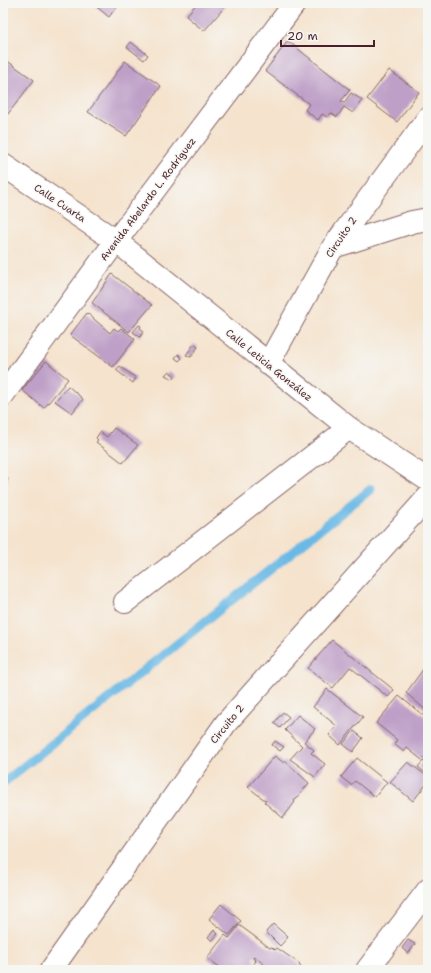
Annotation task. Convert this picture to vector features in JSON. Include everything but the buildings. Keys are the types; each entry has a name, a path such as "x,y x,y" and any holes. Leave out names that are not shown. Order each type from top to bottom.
{"street":[{"name":"Avenida Abelardo L. Rodríguez","path":"3,395 116,241 295,3"},
{"name":"Circuito 2","path":"268,364 333,247 428,118"},
{"name":"Calle Cuarta","path":"3,165 116,241"},
{"path":"333,247 412,222 428,220"},
{"name":"Calle Leticia González","path":"116,241 349,428 428,480"},
{"path":"125,602 349,428"},
{"name":"Circuito 2","path":"51,970 226,723 428,497"},
{"path":"367,970 428,890"}],"waterway":[{"path":"3,783 371,489"}]}
